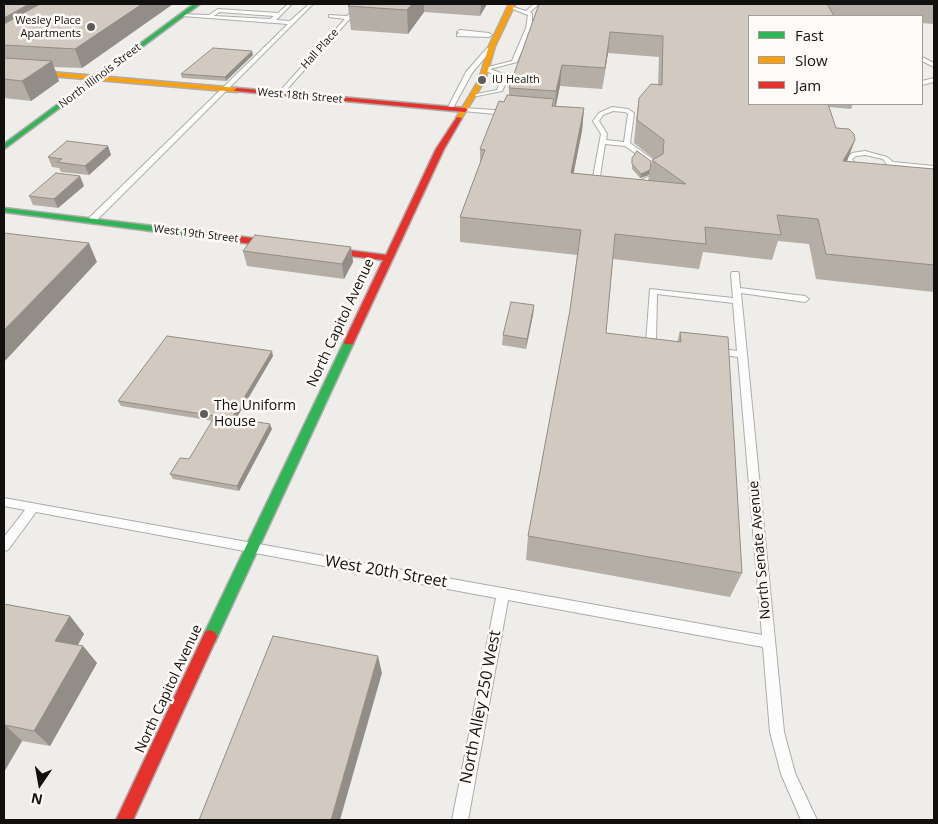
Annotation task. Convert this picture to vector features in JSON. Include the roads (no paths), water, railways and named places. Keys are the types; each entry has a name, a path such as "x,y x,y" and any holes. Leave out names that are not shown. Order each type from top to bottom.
{"main road":[{"name":"North Illinois Street","path":"4,148 197,4"},
{"name":"North Capitol Avenue","path":"124,820 440,149 474,96 486,69 492,39 511,6"},
{"name":"West 18th Street","path":"4,70 465,110"},
{"name":"West 19th Street","path":"4,210 388,258"}],"lane":[{"path":"271,21 290,4"},
{"path":"91,221 310,4"},
{"name":"Hall Place","path":"280,94 361,4"},
{"path":"528,12 537,4"},
{"path":"486,69 514,62 529,28 532,18 528,12 511,6"},
{"path":"252,13 257,8"},
{"path":"210,17 218,10 279,14"},
{"path":"182,15 290,23"},
{"path":"330,16 348,18"},
{"path":"450,109 469,72 492,39 459,33"},
{"path":"474,96 498,91 504,81 502,75 486,69"},
{"path":"596,121 601,114 612,109 626,110 631,114 627,144"},
{"name":"West 18th Street","path":"465,110 517,114"},
{"path":"586,120 596,121"},
{"path":"596,121 604,134 602,142 596,177 604,184 629,187 654,177 656,164 627,144 602,142"},
{"path":"891,164 889,170 872,172 858,168 849,159 854,154 865,153 885,158 891,164 934,168"},
{"name":"North Senate Avenue","path":"735,274 768,642 780,747 788,774 809,820"},
{"path":"669,346 651,343 653,291 805,299"},
{"path":"706,350 742,355"},
{"name":"West 20th Street","path":"4,502 768,642"},
{"path":"4,546 34,507"},
{"name":"North Alley 250 West","path":"460,820 503,594"}],"place":[{"name":"Wesley Place Apartments","path":"91,27"},
{"name":"IU Health","path":"482,80"},
{"name":"The Uniform House","path":"204,414"}]}
